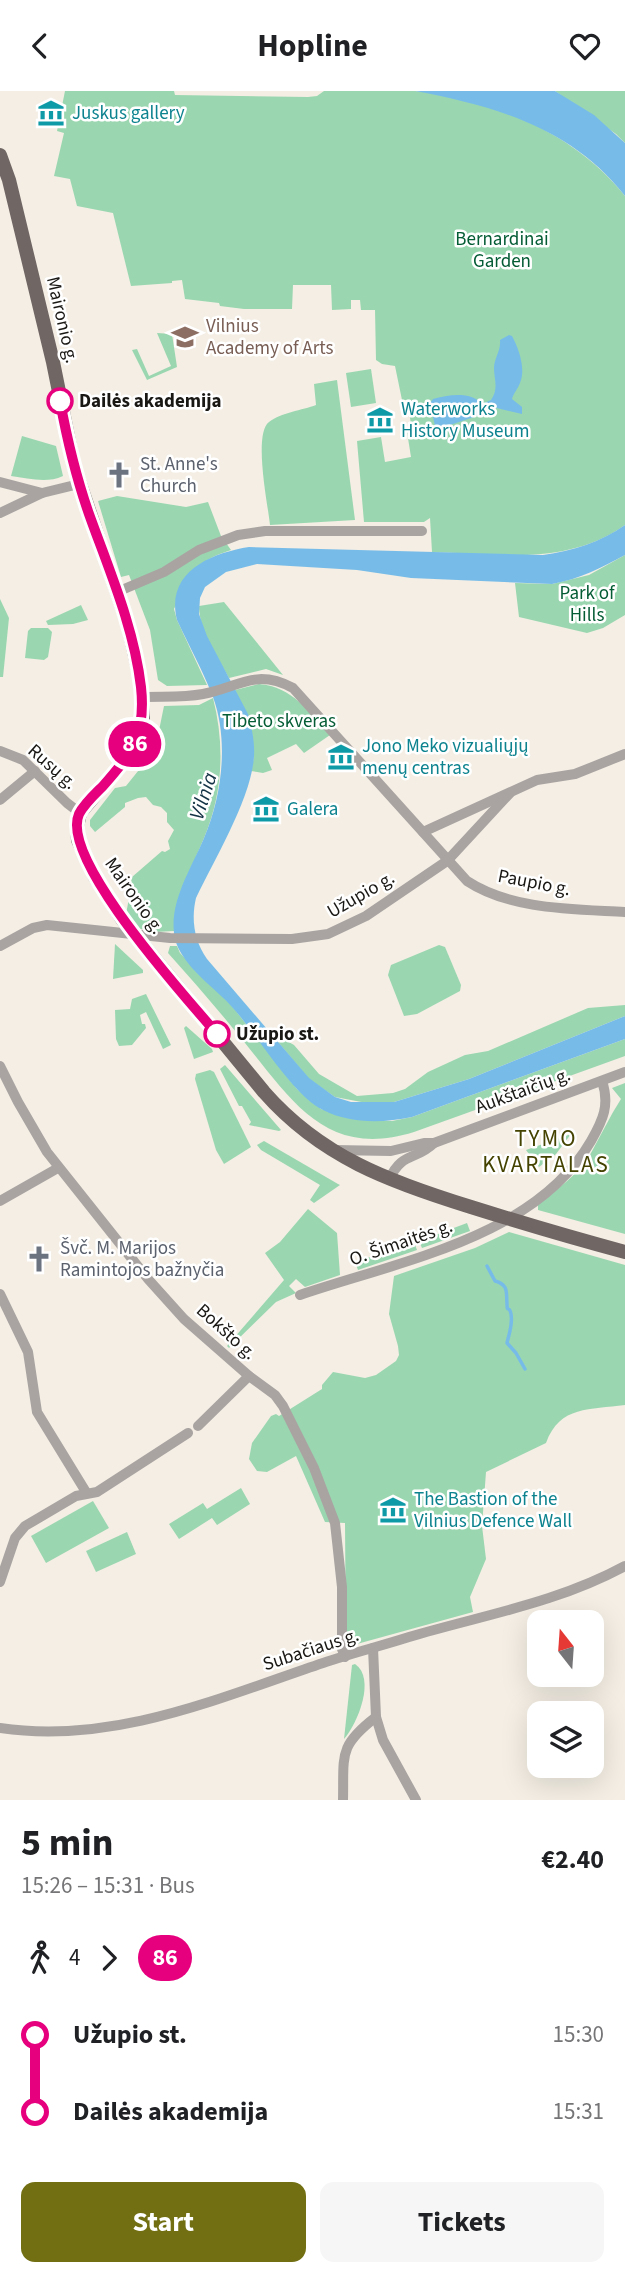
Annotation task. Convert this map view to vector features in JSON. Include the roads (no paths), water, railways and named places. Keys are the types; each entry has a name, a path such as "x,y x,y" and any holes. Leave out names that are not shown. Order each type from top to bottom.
{"main road":[{"name":"Maironio g.","path":"0,155 5,164 18,217 79,484 117,592 135,653 142,697 143,717 136,744 80,813 77,834 82,850 113,905 273,1103 296,1125 331,1149 389,1180 510,1220 625,1252"}],"street":[{"path":"0,496 3,484 42,493"},
{"path":"0,513 42,493 79,484"},
{"path":"117,592 164,572 199,549 238,535 265,531 422,531"},
{"path":"142,697 206,694 250,680 270,678 293,688 447,862"},
{"name":"Rusų g.","path":"0,751 23,760 80,813"},
{"name":"Užupio g.","path":"423,832 537,781 575,774 625,754"},
{"path":"0,800 35,771"},
{"name":"Užupio g.","path":"137,936 292,939 328,934 366,916 447,862 510,793"},
{"name":"Paupio g.","path":"447,862 480,889 508,899 576,909 625,912"},
{"path":"0,946 33,928 47,925 137,936"},
{"name":"Bokšto g.","path":"0,1066 34,1132 58,1168 174,1309 249,1376 275,1395 283,1406 314,1468 333,1515 342,1587 342,1649 345,1657"},
{"name":"Aukštaičių g.","path":"331,1149 391,1151 434,1143 625,1072"},
{"name":"O. Šimaitės g.","path":"300,1295 474,1237 510,1220 552,1187 578,1161 605,1115 606,1096 601,1081"},
{"name":"Aukštaičių g.","path":"389,1180 399,1162 427,1150 434,1143"},
{"path":"372,1173 391,1151"},
{"path":"0,1201 58,1168"},
{"path":"0,1294 27,1347 37,1412 86,1492"},
{"path":"198,1426 249,1376"},
{"path":"0,1582 15,1538 25,1526 76,1496 96,1492 188,1433"},
{"name":"Subačiaus g.","path":"0,1728 34,1731 128,1724 230,1697 438,1628 551,1599 581,1588 625,1566"},
{"path":"373,1648 376,1717 383,1740 416,1800"},
{"path":"342,1800 344,1754 347,1746 361,1727 376,1717"}],"water":[{"path":"415,91 555,91 594,115 625,143 625,196 581,153 530,124 474,104"},
{"path":"509,335 517,347 522,365 522,377 512,399 522,407 522,414 488,406 483,407 474,417 441,428 435,426 430,403 433,399 459,395 472,397 482,404 491,400 495,388 494,364 500,340"},
{"path":"625,525 625,555 599,569 552,584 411,578 357,570 257,564 226,572 205,587 200,598 199,614 207,636 248,714 254,752 251,774 239,810 196,898 195,930 207,959 309,1078 335,1097 351,1102 394,1102 469,1079 625,1016 625,1039 412,1117 367,1121 344,1118 323,1110 300,1092 232,1007 192,968 176,941 175,908 210,822 219,787 222,750 213,697 177,620 175,603 184,577 206,560 249,547 543,555 586,545"}],"waterway":[{"path":"487,1266 495,1281 506,1289 507,1308 511,1318 507,1343 525,1369"}],"place":[{"name":"Juskus gallery","path":"51,113"},
{"name":"Vilnius Academy of Arts","path":"185,337"},
{"name":"Dailės akademija","path":"60,401"},
{"name":"Waterworks History Museum","path":"380,420"},
{"name":"St. Anne's Church","path":"119,475"},
{"name":"Jono Meko vizualiųjų menų centras","path":"341,757"},
{"name":"Galera","path":"266,809"},
{"name":"Užupio st.","path":"217,1034"},
{"name":"Švč. M. Marijos Ramintojos bažnyčia","path":"39,1259"},
{"name":"The Bastion of the Vilnius Defence Wall","path":"393,1510"}],"district":[{"name":"TYMO KVARTALAS","path":"546,1151"}],"park label":[{"name":"Bernardinai Garden","path":"502,250"},
{"name":"Park of Hills","path":"587,604"},
{"name":"Tibeto skveras","path":"279,721"}],"water label":[{"name":"Vilnia","path":"203,796"}]}
